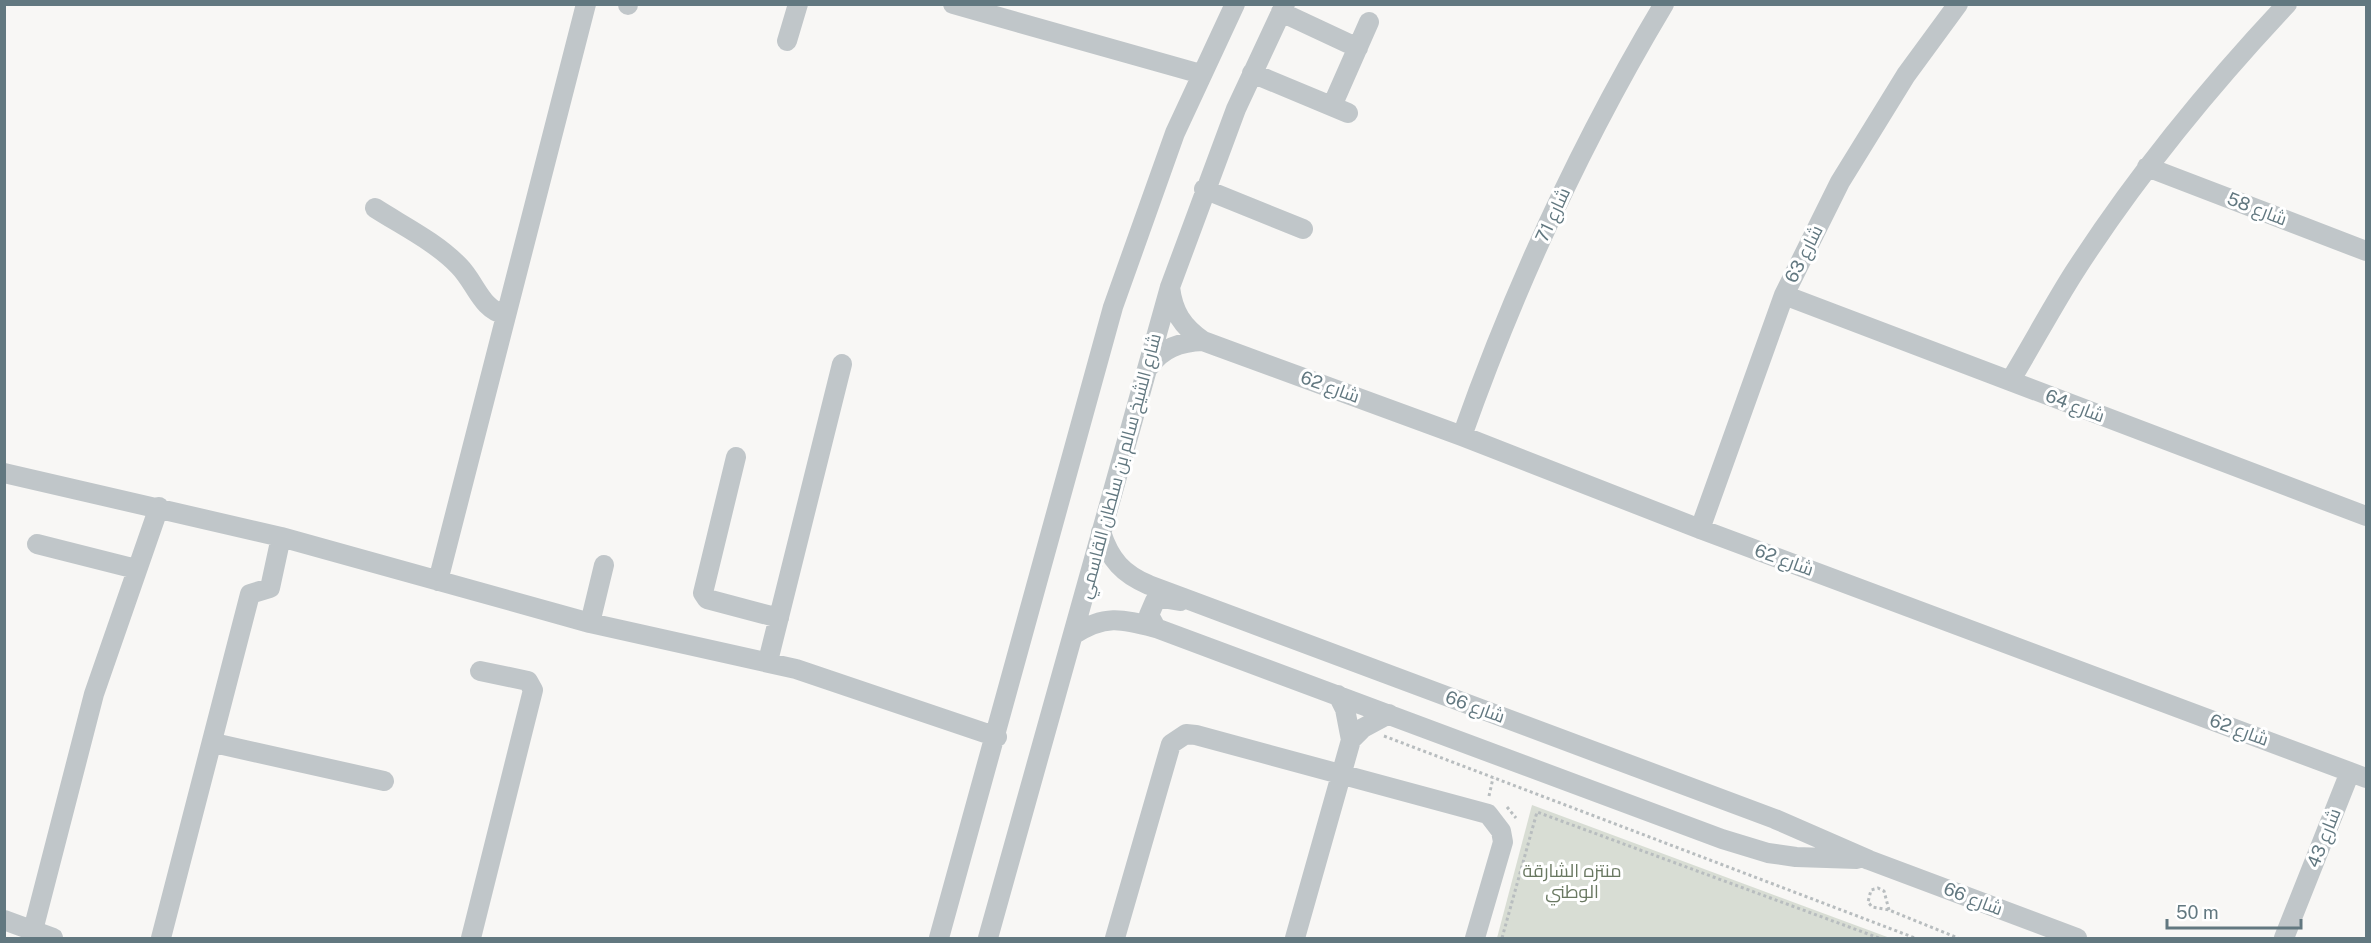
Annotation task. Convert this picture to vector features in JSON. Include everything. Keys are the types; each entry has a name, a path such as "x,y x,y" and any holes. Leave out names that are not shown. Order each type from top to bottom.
{"street":[{"path":"438,581 586,4"},
{"path":"786,41 798,4"},
{"path":"953,4 1201,75"},
{"path":"939,939 997,737 1113,307 1146,209 1201,75 1234,4"},
{"name":"شارع 71","path":"1461,436 1490,356 1552,216 1591,134 1664,4"},
{"name":"شارع 63","path":"1700,529 1784,295 1840,182 1906,75 1958,4"},
{"path":"2010,381 2075,272 2147,167 2229,66 2287,4"},
{"path":"1283,8 1358,48"},
{"name":"شارع الشيخ سالم بن سلطان القاسمي","path":"988,939 1170,287 1204,189 1252,73 1283,8"},
{"path":"1252,73 1340,110 1358,48 1369,22"},
{"name":"شارع 58","path":"2147,167 2367,251"},
{"path":"1204,189 1303,229"},
{"path":"375,208 449,257 468,275 489,307 506,315"},
{"name":"شارع 62","path":"1170,287 1179,319 1189,331 1203,341 1461,436 1700,529 2358,775"},
{"name":"شارع 64","path":"1784,295 2367,516"},
{"name":"شارع 62","path":"1145,372 1155,358 1169,347 1185,342 1203,341"},
{"path":"768,661 842,364"},
{"path":"736,457 704,593 707,599 779,618"},
{"path":"4,473 281,537 590,623 768,661 825,677 997,737"},
{"path":"32,935 94,694 159,507"},
{"name":"شارع 66","path":"1101,532 1107,550 1117,566 1132,578 1203,607 1775,819 1869,860 2077,939"},
{"path":"161,939 214,743 250,594 255,591 266,592 270,588 281,537"},
{"path":"38,544 136,569"},
{"path":"590,623 603,565"},
{"path":"1156,628 1149,615 1150,607 1162,598 1203,607"},
{"name":"شارع 66","path":"1073,635 1099,621 1113,619 1156,628 1722,839 1768,853 1796,857 1869,860"},
{"path":"471,939 533,690 528,681 480,671"},
{"path":"1338,694 1350,724 1357,734"},
{"path":"1295,939 1341,774 1357,734 1389,714"},
{"path":"1115,939 1167,753 1177,738 1196,735 1478,810 1496,821 1503,842 1475,939"},
{"path":"214,743 384,781"},
{"name":"شارع 43","path":"2284,939 2358,775"},
{"path":"1768,853 1786,851 1792,841 1788,831 1775,819"},
{"path":"4,920 32,935 53,939"}],"path":[{"path":"1357,734 1915,939"},
{"path":"1502,939 1537,812 1879,939"},
{"path":"1890,910 1884,891 1878,888 1871,890 1868,902 1872,907 1890,910 1958,939"}],"green space":[{"name":"منتزه الشارقة الوطني","path":"1532,805 1890,938 1497,938"}]}
